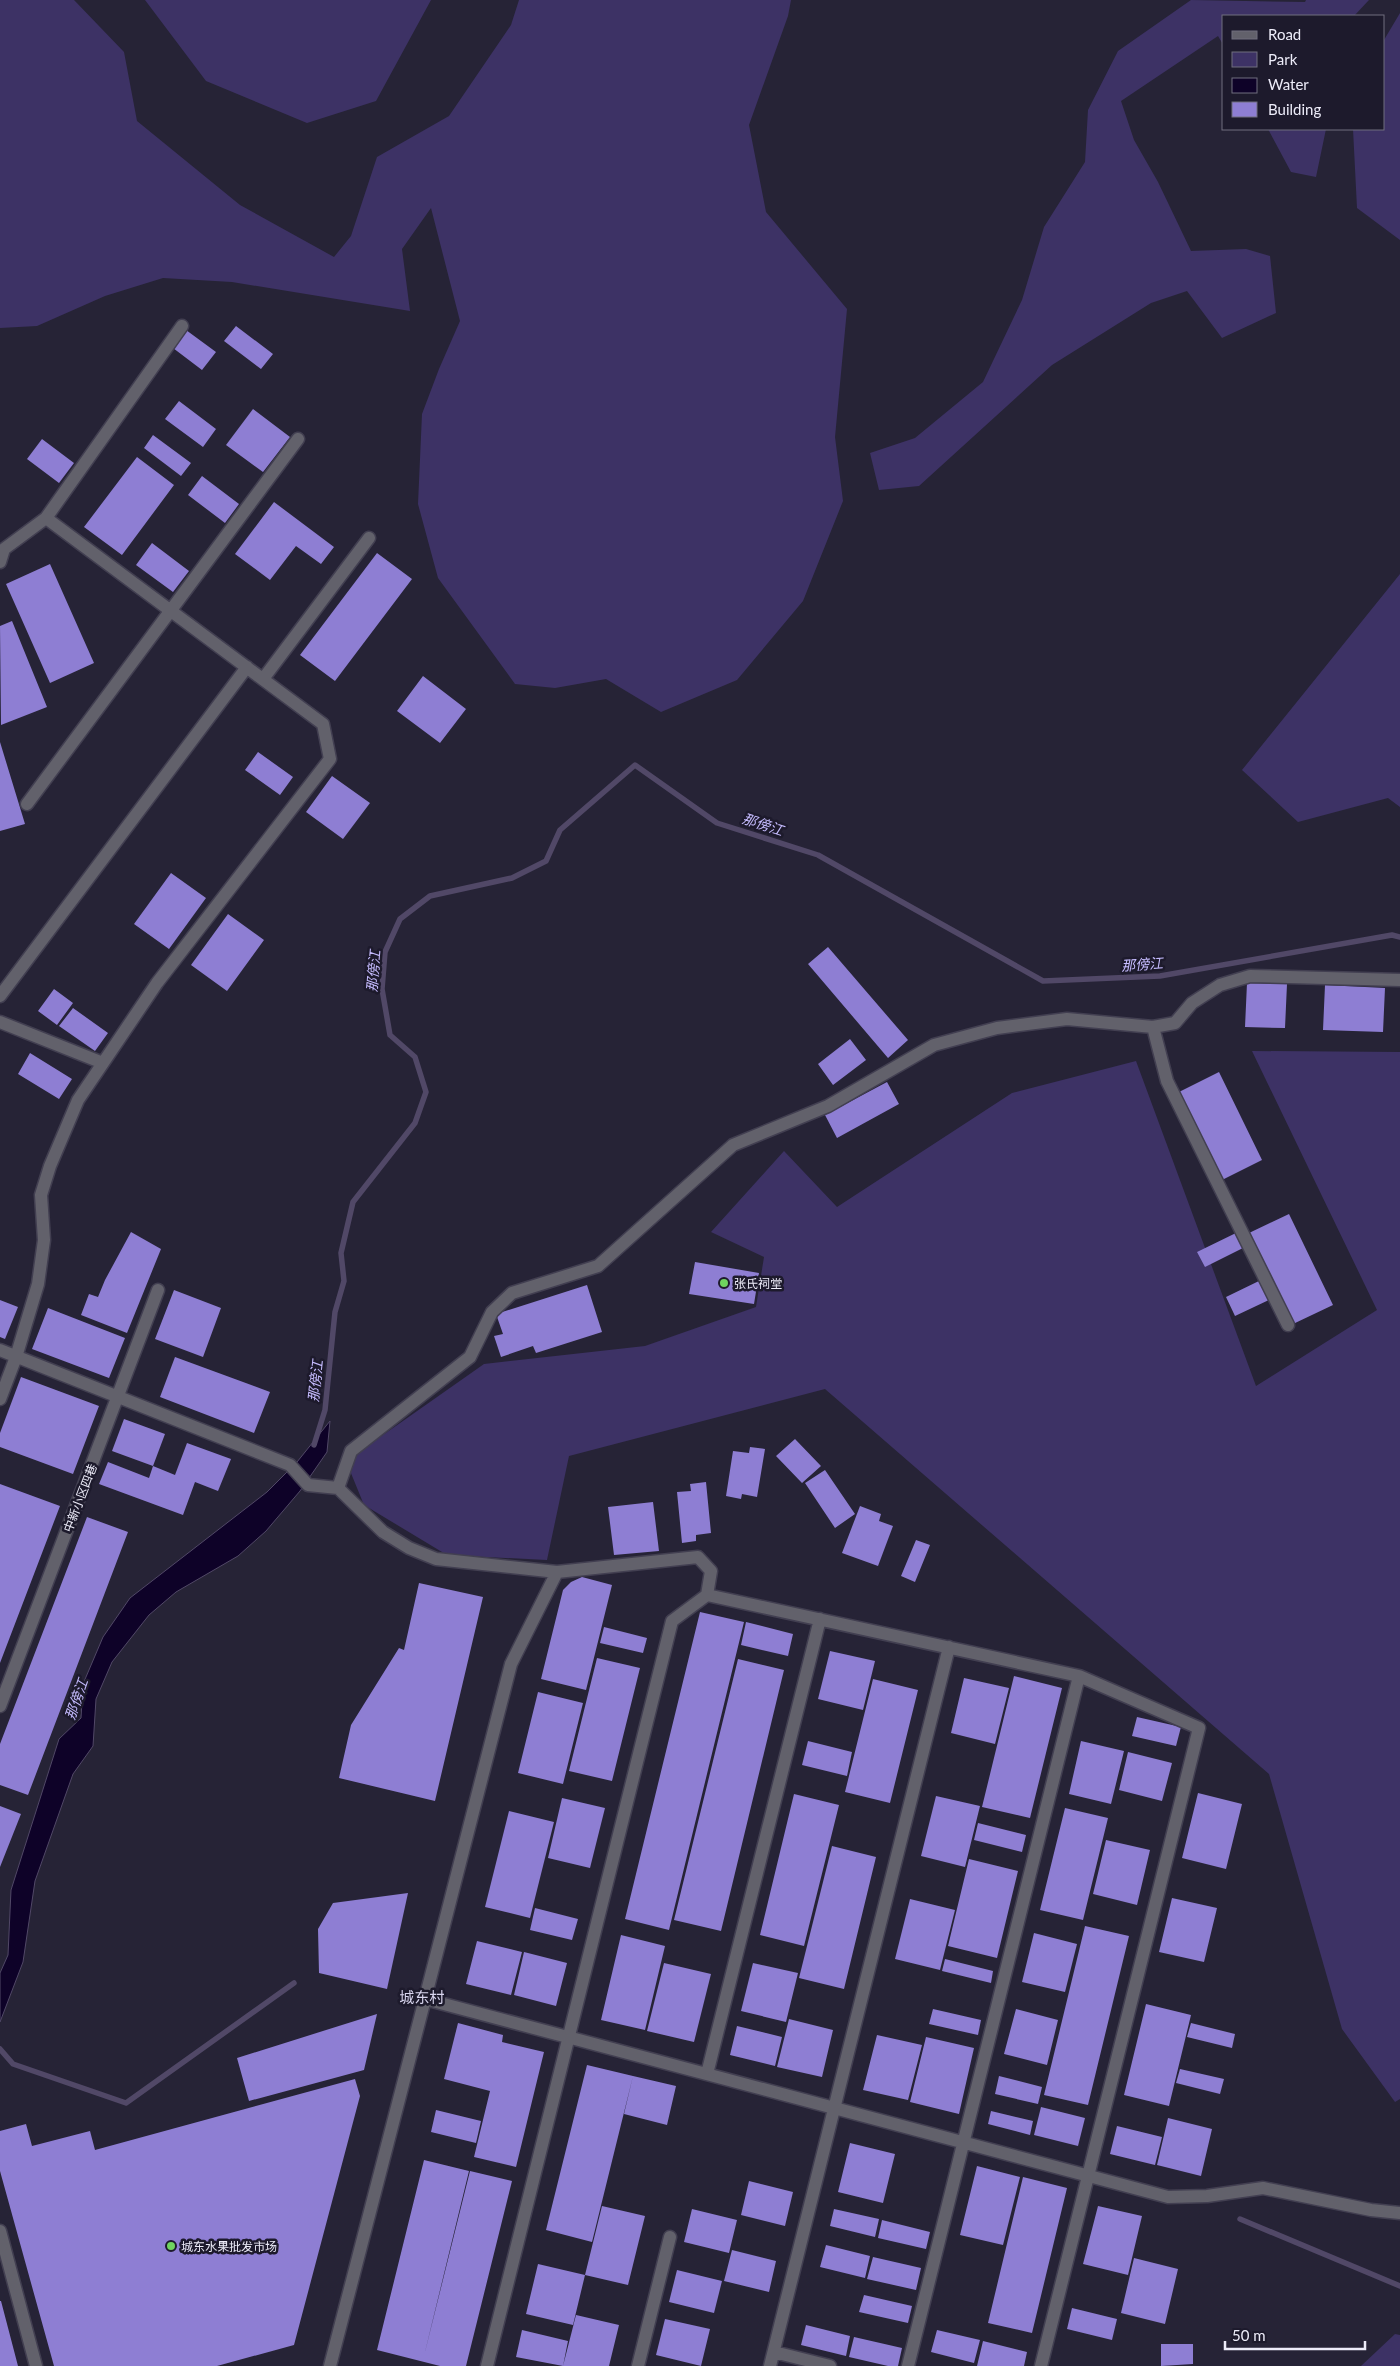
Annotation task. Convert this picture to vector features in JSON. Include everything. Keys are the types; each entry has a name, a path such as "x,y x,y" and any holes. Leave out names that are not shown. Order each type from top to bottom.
{"street":[{"path":"1,553 46,518 182,326"},
{"path":"27,804 298,439"},
{"path":"0,1399 16,1356 38,1284 44,1240 41,1195 50,1166 78,1100 157,984 330,759 323,724 46,518"},
{"path":"263,679 370,538"},
{"path":"0,996 248,668"},
{"path":"338,1488 351,1451 470,1356 492,1312 512,1293 598,1266 734,1145 828,1106 934,1045 988,1030 1067,1019 1153,1027 1175,1023 1192,1003 1220,985 1250,976 1400,980"},
{"path":"0,1022 103,1063"},
{"path":"1153,1027 1166,1081 1288,1324"},
{"name":"中新小区四巷","path":"0,1706 158,1290"},
{"path":"0,1350 290,1465 308,1485 338,1488 383,1532 409,1548 436,1558 557,1572 698,1557 711,1571 707,1595 672,1620 487,2366"},
{"path":"330,2366 511,1664 557,1572"},
{"path":"707,1595 1079,1676 1198,1728 1041,2366"},
{"path":"707,2074 820,1619"},
{"path":"770,2366 949,1647"},
{"path":"908,2366 1079,1676"},
{"path":"425,1999 1168,2197 1206,2196 1263,2188 1371,2210 1400,2213"},
{"path":"0,2231 36,2366"},
{"path":"638,2366 670,2237"},
{"path":"774,2352 830,2366"}],"green space":[{"path":"0,0 74,0 124,52 137,121 240,205 334,257 351,236 377,157 449,116 511,25 519,0 791,0 788,16 749,125 766,212 847,309 835,437 843,501 803,601 737,680 661,712 606,679 555,688 515,684 438,578 418,504 422,414 460,321 431,208 402,249 410,311 232,282 163,278 105,296 37,326 0,328"},
{"path":"145,0 431,0 376,101 307,123 206,81"},
{"path":"1191,0 1305,2 1306,0 1369,0 1355,15 1222,15 1222,43 1218,36 1121,101 1134,140 1158,182 1191,251 1246,249 1270,256 1276,313 1222,338 1187,291 1151,303 1052,365 919,486 879,490 870,453 915,438 983,382 1022,300 1044,227 1085,162 1088,110 1118,51"},
{"path":"1400,13 1400,240 1357,208 1353,130 1385,130 1385,38"},
{"path":"1269,130 1326,130 1316,177 1291,172"},
{"path":"1400,574 1400,807 1388,798 1298,822 1242,770"},
{"path":"1252,1051 1400,1052 1400,2099 1395,2102 1342,2029 1269,1774 825,1389 569,1456 547,1560 447,1555 364,1505 346,1461 484,1364 645,1346 756,1307 764,1257 711,1232 784,1151 837,1207 1012,1093 1136,1061 1256,1386 1377,1310"},
{"path":"1395,2334 1400,2335 1400,2366 1361,2366"}],"water":[{"path":"330,1421 327,1452 300,1491 266,1531 238,1556 176,1592 149,1615 112,1662 96,1699 93,1746 73,1774 35,1881 23,1962 0,2022 0,1973 8,1955 11,1890 59,1739 81,1718 83,1684 103,1637 130,1598 267,1492 297,1462"}],"building":[{"path":"236,326 273,354 261,369 224,341"},
{"path":"186,330 216,352 202,370 173,348"},
{"path":"179,401 216,429 203,447 165,419"},
{"path":"253,409 290,437 263,472 226,445"},
{"path":"153,435 191,463 181,476 144,448"},
{"path":"42,439 74,463 59,483 27,459"},
{"path":"137,457 174,485 122,555 84,527"},
{"path":"202,476 239,504 225,523 188,495"},
{"path":"274,502 334,547 321,564 296,546 270,580 235,554"},
{"path":"152,543 189,571 173,592 136,565"},
{"path":"377,553 412,579 335,681 300,655"},
{"path":"50,564 94,663 50,683 6,584"},
{"path":"12,621 47,707 1,725 0,626"},
{"path":"423,676 466,709 440,743 397,711"},
{"path":"0,742 25,824 0,831"},
{"path":"258,752 293,777 280,795 245,770"},
{"path":"332,776 370,803 343,839 306,812"},
{"path":"171,873 206,898 169,949 134,924"},
{"path":"228,914 264,940 227,991 191,965"},
{"path":"828,947 908,1040 888,1058 808,964"},
{"path":"1247,983 1287,984 1285,1028 1245,1027"},
{"path":"1325,985 1385,988 1383,1032 1323,1030"},
{"path":"54,989 73,1003 57,1025 38,1011"},
{"path":"73,1008 108,1033 95,1051 59,1026"},
{"path":"850,1039 866,1060 833,1085 818,1064"},
{"path":"30,1053 72,1079 59,1099 18,1074"},
{"path":"1219,1072 1262,1160 1222,1180 1179,1092"},
{"path":"887,1082 899,1104 837,1138 825,1115"},
{"path":"1289,1214 1333,1305 1293,1324 1249,1233"},
{"path":"131,1232 161,1249 127,1333 81,1315 89,1294 98,1297"},
{"path":"1238,1232 1245,1247 1205,1267 1197,1252"},
{"name":"张氏祠堂","path":"695,1262 759,1273 754,1304 689,1294"},
{"path":"1261,1280 1271,1299 1235,1316 1226,1297"},
{"path":"587,1285 602,1332 536,1353 533,1346 501,1357 494,1336 503,1334 496,1314"},
{"path":"174,1290 221,1308 203,1357 155,1339"},
{"path":"0,1300 18,1307 5,1339 0,1337"},
{"path":"48,1308 125,1338 109,1378 32,1349"},
{"path":"175,1357 270,1392 254,1433 160,1397"},
{"path":"21,1377 99,1406 73,1474 0,1447 0,1433"},
{"path":"124,1419 165,1434 153,1466 112,1451"},
{"path":"795,1439 821,1466 802,1483 776,1456"},
{"path":"187,1443 231,1459 218,1491 195,1482 183,1515 99,1484 108,1462 149,1478 153,1466 175,1475"},
{"path":"750,1447 765,1449 757,1497 742,1494 741,1499 726,1496 733,1451 749,1453"},
{"path":"825,1470 855,1514 835,1528 805,1483"},
{"path":"706,1482 711,1533 696,1535 696,1541 682,1543 677,1492 691,1491 690,1484"},
{"path":"0,1484 60,1506 0,1663"},
{"path":"653,1502 659,1551 614,1555 608,1507"},
{"path":"860,1506 881,1514 879,1521 893,1526 878,1566 842,1553"},
{"path":"87,1517 128,1532 28,1795 0,1785 0,1744"},
{"path":"916,1540 930,1545 915,1582 901,1576"},
{"path":"582,1577 612,1585 586,1690 541,1679 563,1590 571,1582"},
{"path":"419,1583 483,1597 435,1801 339,1778 351,1725 399,1648 404,1650"},
{"path":"700,1612 744,1622 669,1930 625,1919"},
{"path":"746,1622 793,1634 788,1656 741,1645"},
{"path":"604,1627 647,1638 643,1653 600,1643"},
{"path":"830,1651 875,1661 863,1710 818,1699"},
{"path":"597,1658 640,1668 612,1781 569,1771"},
{"path":"738,1659 784,1670 721,1931 674,1920"},
{"path":"1014,1676 1062,1688 1030,1818 982,1807"},
{"path":"964,1678 1009,1688 995,1744 951,1733"},
{"path":"873,1679 918,1690 890,1803 845,1792"},
{"path":"538,1692 583,1703 563,1784 518,1773"},
{"path":"1137,1717 1181,1727 1176,1746 1132,1736"},
{"path":"808,1741 852,1752 847,1776 802,1765"},
{"path":"1081,1741 1124,1751 1111,1804 1069,1794"},
{"path":"1128,1752 1172,1763 1162,1801 1119,1790"},
{"path":"1198,1793 1242,1804 1226,1869 1182,1858"},
{"path":"794,1794 839,1805 804,1946 760,1935"},
{"path":"936,1796 980,1806 965,1867 921,1856"},
{"path":"562,1798 605,1808 590,1868 548,1858"},
{"path":"0,1806 21,1814 0,1867"},
{"path":"1065,1808 1108,1818 1083,1920 1040,1910"},
{"path":"509,1811 554,1822 530,1918 485,1907"},
{"path":"978,1823 1026,1835 1022,1852 974,1840"},
{"path":"1106,1840 1150,1850 1137,1905 1093,1894"},
{"path":"832,1846 876,1857 844,1989 799,1978"},
{"path":"969,1859 1018,1871 997,1958 948,1946"},
{"path":"408,1893 387,1989 319,1973 318,1929 333,1903"},
{"path":"1172,1898 1217,1908 1204,1962 1159,1952"},
{"path":"910,1899 955,1910 940,1970 895,1959"},
{"path":"535,1908 578,1919 572,1940 530,1930"},
{"path":"1085,1926 1129,1936 1088,2105 1044,2095"},
{"path":"1034,1933 1077,1944 1065,1992 1022,1982"},
{"path":"621,1935 665,1946 645,2030 601,2020"},
{"path":"477,1941 522,1952 511,1995 466,1984"},
{"path":"524,1952 567,1963 556,2006 514,1995"},
{"path":"945,1959 993,1971 991,1983 942,1971"},
{"path":"664,1963 711,1974 694,2042 647,2031"},
{"path":"753,1963 798,1973 786,2022 741,2011"},
{"path":"1146,2004 1191,2015 1169,2106 1124,2095"},
{"path":"933,2009 981,2020 978,2035 929,2024"},
{"path":"1016,2009 1058,2020 1047,2065 1004,2054"},
{"path":"377,2014 364,2070 249,2101 237,2058"},
{"path":"789,2019 833,2030 822,2077 777,2067"},
{"path":"458,2023 503,2035 502,2042 544,2052 516,2167 474,2157 490,2091 444,2079"},
{"path":"1191,2023 1235,2034 1232,2048 1187,2037"},
{"path":"737,2026 782,2037 775,2066 730,2055"},
{"path":"877,2035 922,2045 908,2100 863,2090"},
{"path":"926,2037 974,2048 959,2114 910,2102"},
{"path":"587,2065 633,2076 592,2242 546,2230"},
{"path":"1180,2069 1224,2079 1220,2094 1176,2083"},
{"path":"633,2076 676,2086 667,2125 624,2114"},
{"path":"999,2076 1042,2087 1038,2104 995,2094"},
{"name":"城东水果批发市场","path":"355,2079 360,2096 294,2345 217,2366 54,2366 0,2171 0,2131 26,2124 32,2146 90,2131 95,2150"},
{"path":"1041,2107 1085,2118 1078,2146 1034,2135"},
{"path":"436,2110 481,2121 476,2143 431,2132"},
{"path":"991,2111 1033,2121 1030,2135 988,2124"},
{"path":"1168,2118 1212,2129 1201,2176 1157,2165"},
{"path":"1117,2126 1162,2137 1155,2165 1110,2154"},
{"path":"850,2143 895,2154 883,2203 838,2192"},
{"path":"424,2160 469,2171 424,2356 470,2171 512,2181 466,2366 440,2366 377,2350"},
{"path":"977,2166 1020,2177 1003,2245 960,2235"},
{"path":"1023,2177 1067,2188 1032,2333 988,2323"},
{"path":"749,2181 793,2192 785,2226 741,2215"},
{"path":"602,2206 645,2216 628,2285 585,2275"},
{"path":"1098,2206 1142,2216 1128,2275 1083,2264"},
{"path":"692,2209 737,2220 729,2253 684,2242"},
{"path":"834,2209 879,2219 875,2237 830,2226"},
{"path":"882,2220 930,2232 926,2249 878,2238"},
{"path":"826,2245 870,2256 865,2278 820,2267"},
{"path":"732,2250 776,2261 769,2292 724,2281"},
{"path":"873,2257 921,2268 916,2290 867,2279"},
{"path":"1134,2258 1178,2269 1165,2324 1121,2313"},
{"path":"538,2264 585,2275 573,2325 526,2314"},
{"path":"677,2270 722,2281 714,2313 669,2302"},
{"path":"864,2295 912,2306 908,2323 859,2312"},
{"path":"1,2301 18,2366 0,2366"},
{"path":"1072,2308 1117,2319 1112,2340 1067,2329"},
{"path":"576,2315 619,2325 609,2366 563,2366"},
{"path":"665,2319 710,2329 701,2366 656,2355"},
{"path":"806,2325 850,2336 846,2356 801,2345"},
{"path":"522,2330 568,2341 563,2366 516,2357"},
{"path":"937,2330 980,2340 974,2363 931,2352"},
{"path":"854,2337 902,2348 898,2366 888,2366 849,2357"},
{"path":"983,2341 1027,2352 1024,2366 977,2366"},
{"path":"1161,2344 1193,2344 1193,2364 1161,2366"}],"waterway":[{"name":"那傍江","path":"314,1445 325,1410 335,1312 344,1281 341,1253 353,1202 415,1123 426,1092 415,1057 390,1035 382,989 385,952 400,919 430,896 512,878 546,861 560,830 635,765 717,823 818,855 1043,981 1160,976 1392,935 1400,937"},
{"path":"0,2049 13,2064 126,2103 294,1983"},
{"path":"1240,2219 1400,2286"}],"place":[{"name":"张氏祠堂","path":"724,1283"},
{"name":"城东水果批发市场","path":"171,2246"}],"district":[{"name":"城东村","path":"422,1997"}]}
